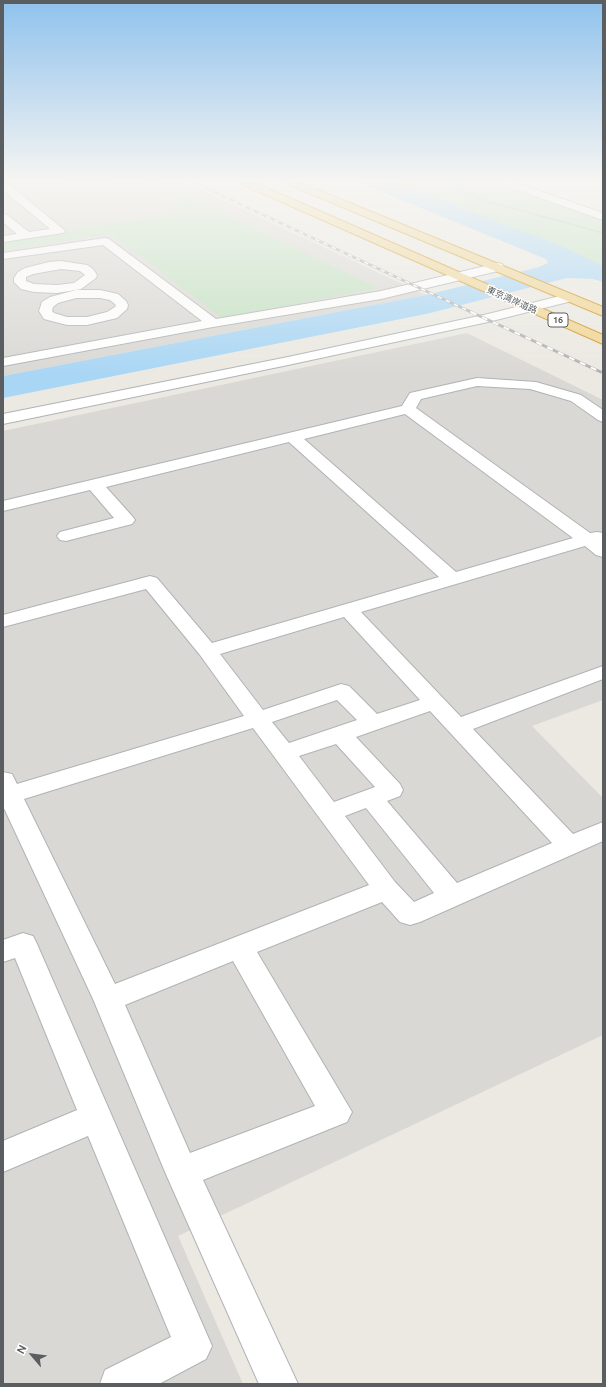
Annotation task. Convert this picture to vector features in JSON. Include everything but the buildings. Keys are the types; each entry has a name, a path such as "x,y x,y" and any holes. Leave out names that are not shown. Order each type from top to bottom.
{"highway":[{"name":"東京湾岸道路","path":"393,247 603,340"},
{"name":"16","path":"449,247 603,312"}],"street":[{"path":"3,256 66,247"},
{"path":"112,247 212,323"},
{"path":"61,265 83,268 91,275 85,282 76,286 57,289 44,289 26,286 20,282 22,275 38,268 61,265"},
{"path":"3,362 212,323 381,295 498,267"},
{"path":"87,294 100,294 114,297 120,301 122,305 121,309 112,316 101,319 80,321 67,321 49,316 45,312 47,305 64,297 87,294"},
{"path":"3,419 288,362 488,318 568,298"},
{"path":"3,506 408,409 415,396 477,382 531,385 576,398 603,417"},
{"path":"408,409 598,542"},
{"path":"292,437 453,579"},
{"path":"66,536 126,520 94,484"},
{"path":"207,651 453,579 598,542"},
{"path":"3,621 150,582 207,651 386,889 410,914 603,832"},
{"path":"347,609 570,846"},
{"path":"458,726 603,672"},
{"path":"279,1384 182,1172 108,999 7,788 258,719 341,691 373,723"},
{"path":"284,753 435,702"},
{"path":"329,813 391,790 340,734"},
{"path":"371,798 452,896"},
{"path":"108,999 386,889"},
{"path":"3,951 23,944 193,1346 119,1384"},
{"path":"182,1172 336,1112 238,947"},
{"path":"3,1157 96,1117"}],"shaded area":[{"path":"3,247 323,247 426,295 3,376"},
{"path":"467,333 603,400 603,700 532,726 603,798 603,1035 178,1236 243,1384 3,1384 3,431"}],"green space":[{"path":"3,247 25,247 3,250"},
{"path":"128,247 293,247 378,288 222,318"},
{"path":"558,247 603,247 603,266"}],"water":[{"path":"516,247 563,247 603,266 603,282 593,279 567,278 426,314 3,398 3,376 426,295 539,267 548,263 546,259"}],"railway":[{"path":"331,247 473,313"},
{"path":"471,312 603,373"}]}
